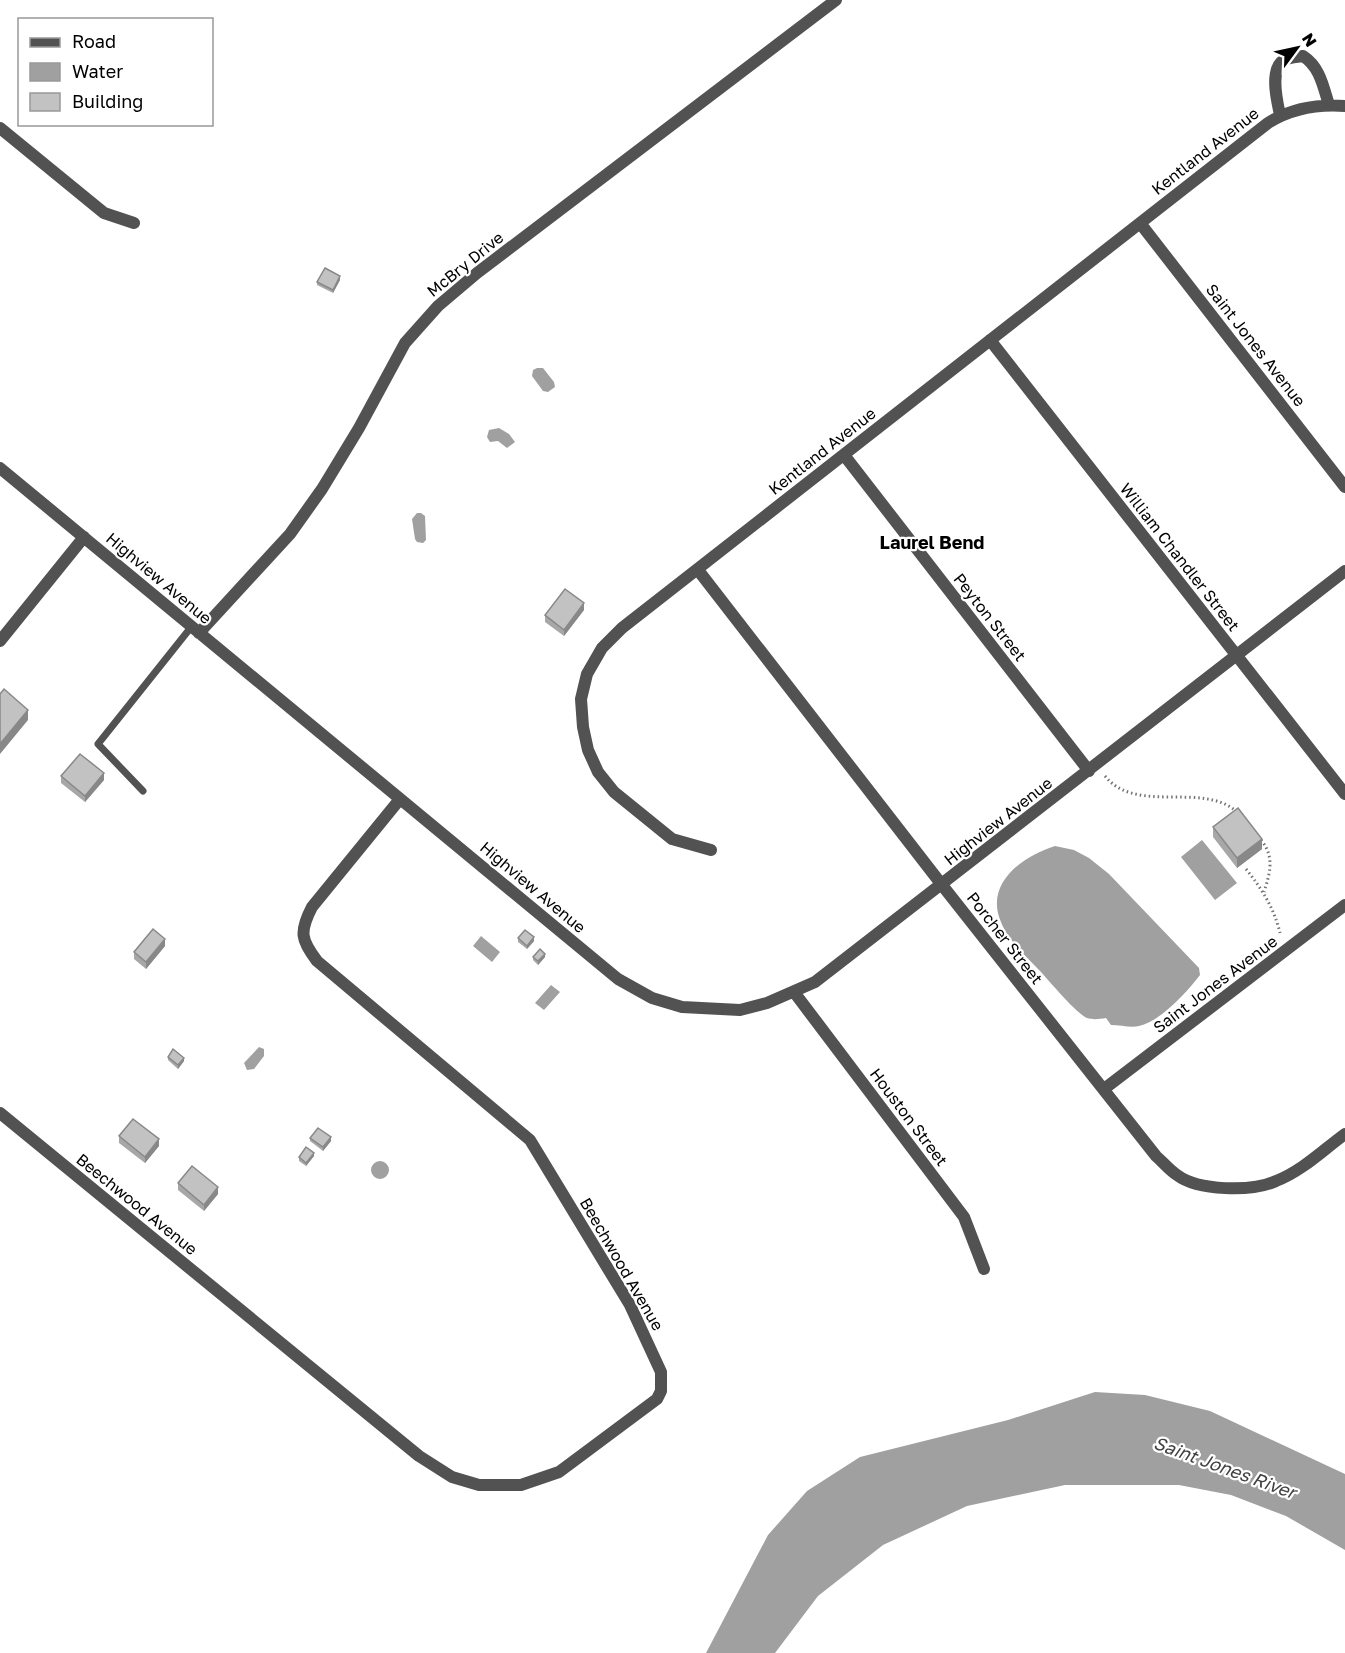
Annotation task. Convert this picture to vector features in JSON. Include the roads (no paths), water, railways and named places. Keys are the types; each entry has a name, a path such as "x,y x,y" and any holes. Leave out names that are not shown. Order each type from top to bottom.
{"street":[{"name":"McBry Drive","path":"196,629 290,534 359,428 405,343 438,306 477,273 836,0"},
{"name":"Kentland Avenue","path":"1280,115 1275,84 1277,69 1283,60 1303,56 1311,62 1319,74 1329,105"},
{"name":"Kentland Avenue","path":"711,850 672,839 614,792 598,772 588,750 583,727 581,699 587,674 602,648 622,628 1268,123 1280,115 1310,106 1345,106"},
{"path":"0,128 104,213 134,223"},
{"name":"Saint Jones Avenue","path":"1140,223 1345,487"},
{"name":"William Chandler Street","path":"990,340 1345,794"},
{"name":"Peyton Street","path":"843,455 1089,771"},
{"name":"Highview Avenue","path":"0,468 618,979 652,998 682,1006 740,1010 767,1003 814,982 1089,771"},
{"path":"0,641 84,537"},
{"name":"Porcher Street","path":"698,570 1156,1156 1178,1176 1197,1183 1237,1188 1275,1182 1302,1167 1345,1134"},
{"path":"1089,771 1345,571"},
{"name":"Beechwood Avenue","path":"0,1113 419,1456 452,1477 479,1485 513,1486 559,1472 657,1399 661,1391 661,1372 630,1305 530,1140 317,961 304,943 304,924 312,907 400,799"},
{"name":"Saint Jones Avenue","path":"1104,1089 1345,906"},
{"name":"Houston Street","path":"794,992 964,1217 984,1269"}],"lane":[{"path":"143,791 98,744 196,629"}],"water":[{"path":"543,368 554,382 555,387 548,392 543,391 532,376 533,370"},
{"path":"499,428 509,434 515,442 507,448 498,441 490,442 487,437 489,430"},
{"path":"417,513 425,516 426,540 423,543 415,539 412,519"},
{"path":"1202,840 1237,883 1215,900 1181,857"},
{"path":"1055,846 1074,850 1089,858 1109,874 1199,968 1200,975 1181,997 1165,1012 1147,1023 1136,1027 1111,1025 1106,1018 1092,1019 1082,1015 1019,949 1004,929 997,908 1002,883 1019,864"},
{"path":"481,936 500,952 492,962 473,946"},
{"path":"551,985 560,992 544,1010 535,1003"},
{"path":"259,1047 264,1049 264,1056 254,1069 247,1070 244,1063"},
{"path":"376,1161 384,1161 389,1166 387,1177 376,1179 371,1174 371,1166"},
{"name":"Saint Jones River","path":"1095,1392 1145,1395 1210,1411 1345,1474 1345,1550 1286,1516 1231,1495 1179,1485 1065,1485 967,1506 883,1545 818,1596 775,1653 706,1653 768,1535 807,1491 860,1457 1008,1420"}],"district":[{"name":"Laurel Bend","path":"932,542"}]}
